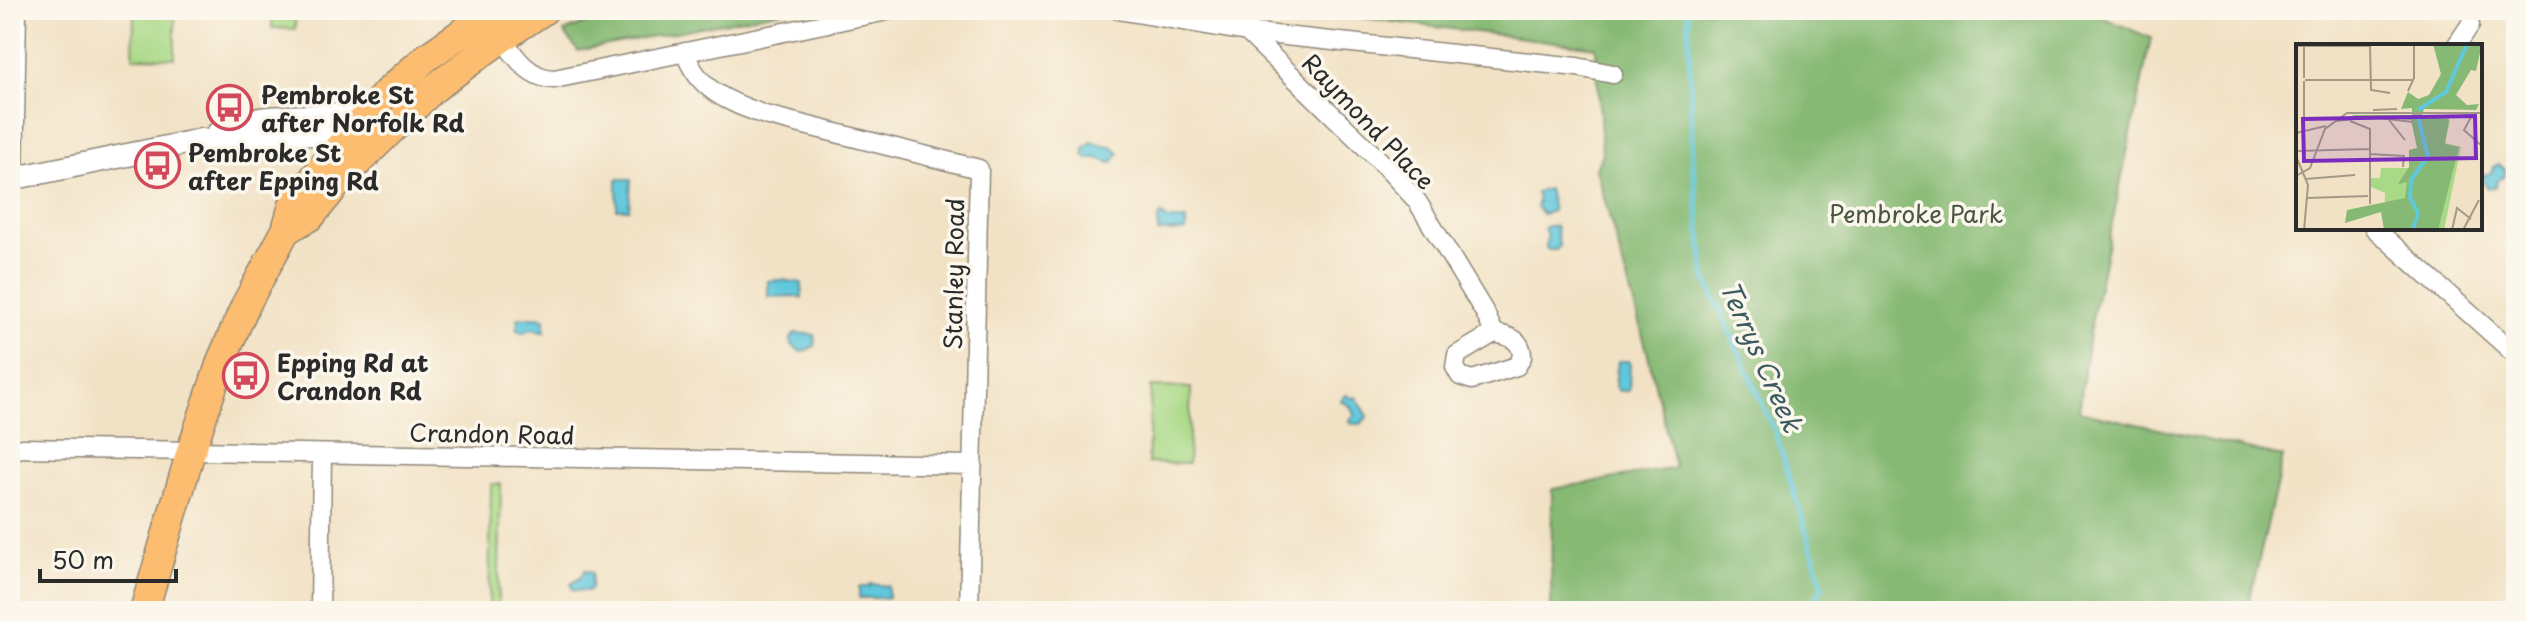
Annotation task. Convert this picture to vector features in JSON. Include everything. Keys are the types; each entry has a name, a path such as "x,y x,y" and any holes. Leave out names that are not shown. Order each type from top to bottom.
{"main road":[{"path":"144,611 191,451 222,359 245,306 286,230 293,205 386,93 427,57 495,10"},
{"path":"286,230 311,216 342,178 433,89 544,10"}],"street":[{"path":"15,10 11,179 201,140 299,132 374,146"},
{"path":"502,38 523,65 546,79 892,10"},
{"path":"1118,10 1247,32 1577,67 1613,74"},
{"path":"2457,44 2470,25"},
{"name":"Raymond Place","path":"1247,32 1417,201 1494,333"},
{"name":"Stanley Road","path":"685,52 697,78 737,104 765,115 979,169 969,611"},
{"path":"201,140 247,121 348,113 367,108 386,93"},
{"path":"2376,230 2516,355"},
{"name":"Crandon Road","path":"10,451 22,448 973,465"},
{"path":"320,611 322,455"}],"green space":[{"path":"134,10 175,10 175,58 133,57"},
{"path":"273,10 296,10 295,29 272,28"},
{"path":"618,10 789,10 578,51 564,32"},
{"name":"Pembroke Park","path":"1299,10 2086,10 2151,38 2089,333 2079,411 2283,457 2247,611 1551,611 1552,489 1675,468 1647,351 1596,169 1602,153 1596,47"},
{"path":"1151,387 1191,388 1188,464 1148,463"},
{"path":"491,484 501,484 498,611 489,611"}],"water":[{"path":"1092,142 1113,147 1119,153 1110,163 1098,158 1088,159 1084,156 1084,148"},
{"path":"2499,164 2505,175 2497,181 2495,188 2488,188 2483,175 2491,173 2493,167"},
{"path":"617,179 631,179 629,209 617,209"},
{"path":"1548,189 1553,211 1542,214 1536,207 1536,192"},
{"path":"1161,215 1166,220 1186,220 1186,231 1158,232"},
{"path":"1546,226 1556,226 1559,246 1556,250 1546,248"},
{"path":"768,281 802,283 802,298 768,297"},
{"path":"518,318 545,318 545,331 517,330"},
{"path":"795,333 814,335 815,346 801,352 792,345 791,339"},
{"path":"1618,361 1630,363 1629,391 1619,391 1615,386"},
{"path":"1347,395 1356,397 1368,416 1361,424 1349,421 1355,414 1350,406 1341,401"},
{"path":"585,570 592,573 591,589 573,590 571,584"},
{"path":"870,584 888,586 888,598 859,598 859,587 870,587"}],"waterway":[{"name":"Terrys Creek","path":"1688,10 1693,165 1705,277 1776,434 1823,586 1807,611"}],"place":[{"name":"Pembroke St after Norfolk Rd","path":"230,108"},
{"name":"Pembroke St after Epping Rd","path":"157,166"},
{"name":"Epping Rd at Crandon Rd","path":"246,376"}]}
